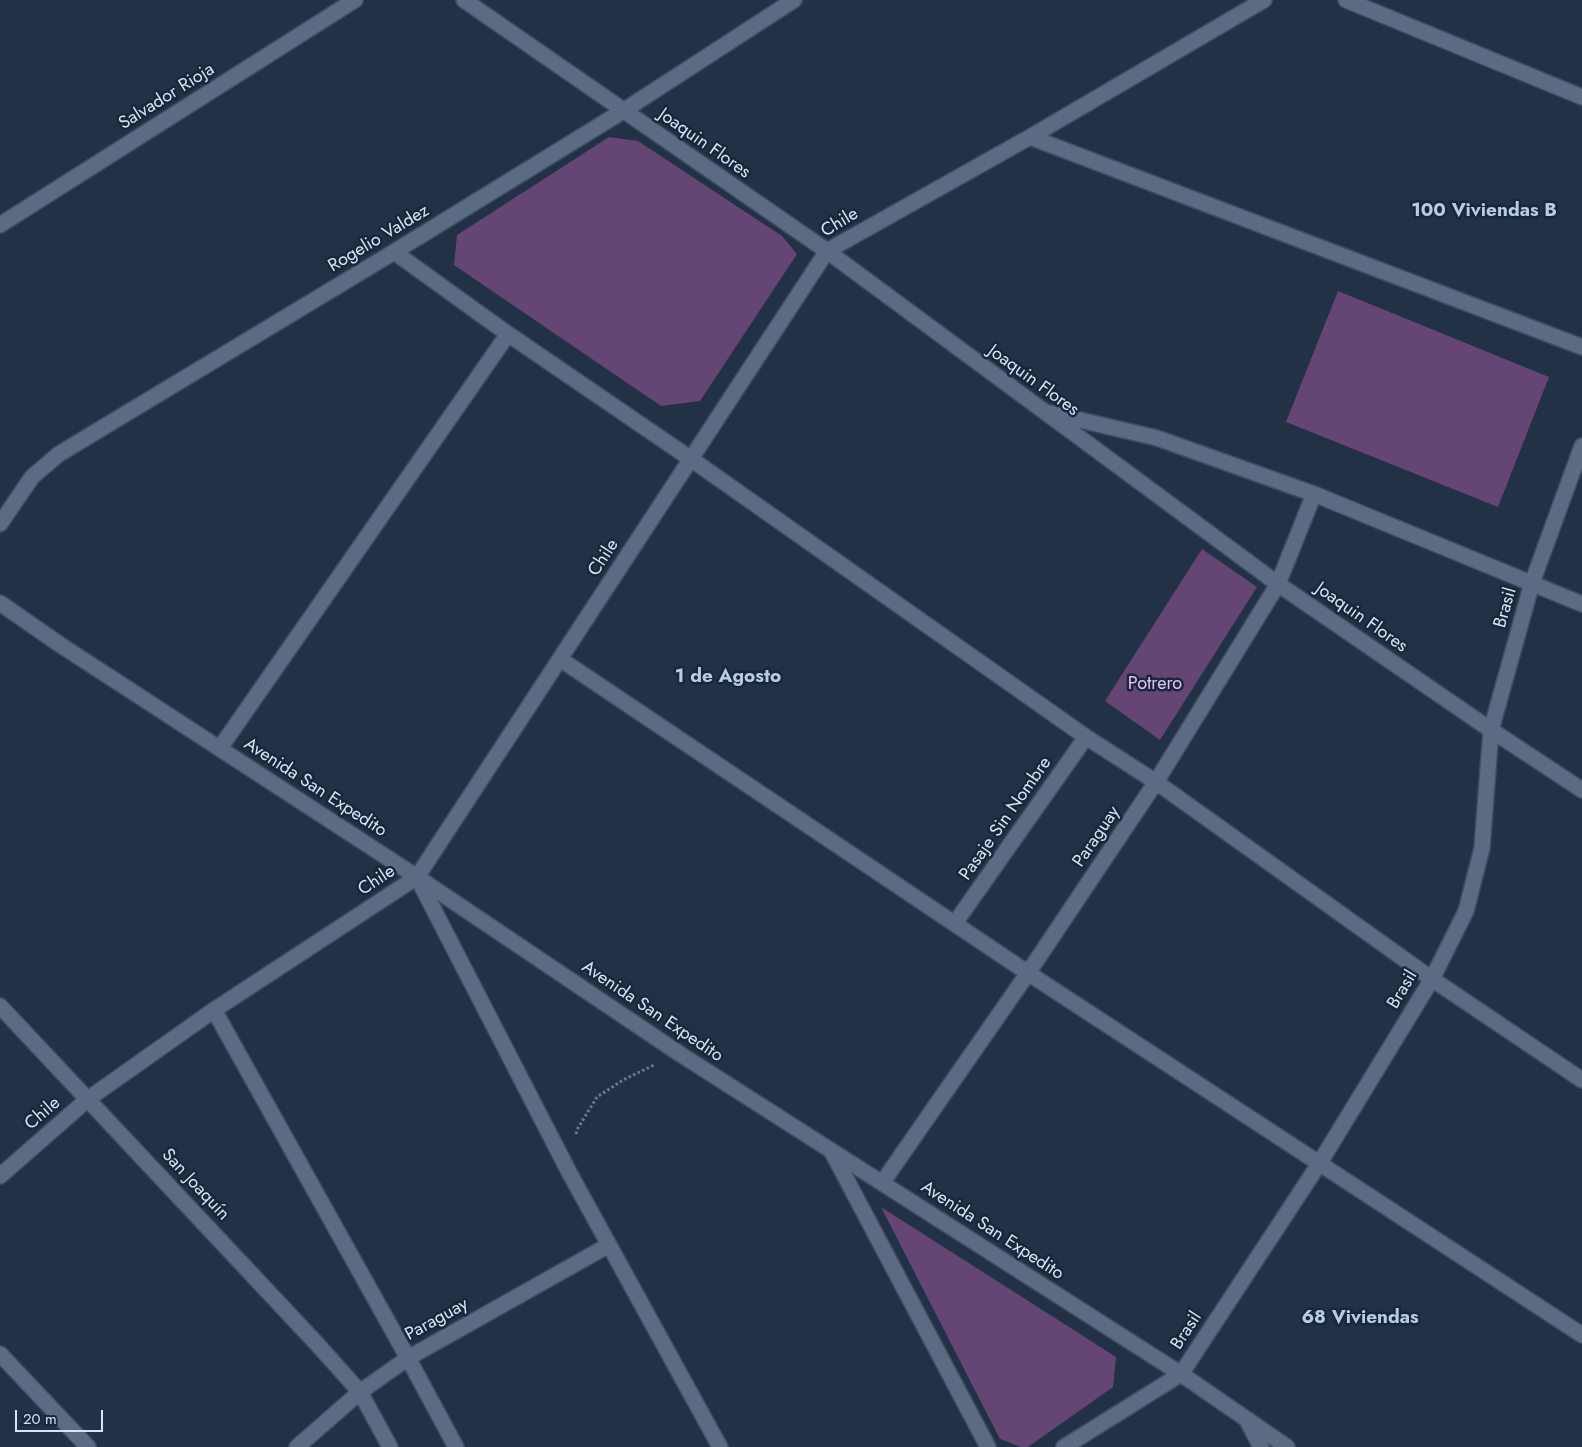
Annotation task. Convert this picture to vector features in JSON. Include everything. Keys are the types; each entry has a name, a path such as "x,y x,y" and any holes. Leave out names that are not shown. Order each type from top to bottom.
{"street":[{"name":"Salvador Rioja","path":"0,225 355,0"},
{"name":"Joaquin Flores","path":"464,0 826,252 1278,584 1582,790"},
{"name":"Rogelio Valdez","path":"0,524 32,477 59,454 623,111 794,0"},
{"name":"Chile","path":"0,1176 88,1099 214,1010 417,877 826,252 1264,0"},
{"path":"1346,0 1582,97"},
{"path":"1030,136 1582,347"},
{"path":"394,252 508,334 691,459 1086,737 1156,782 1432,980 1582,1080"},
{"path":"220,748 508,334"},
{"path":"1044,412 1157,438 1314,494 1582,604"},
{"name":"Brasil","path":"1064,1447 1181,1374 1319,1164 1432,980 1466,911 1482,848 1491,730 1532,584 1582,446"},
{"name":"Paraguay","path":"882,1183 1028,973 1156,782 1278,584 1314,494"},
{"name":"Avenida San Expedito","path":"0,603 59,644 417,877 680,1054 1181,1374 1287,1447"},
{"path":"560,659 1028,973 1582,1335"},
{"name":"Pasaje Sin Nombre","path":"955,923 1086,737"},
{"path":"417,877 569,1172 720,1447"},
{"name":"San Joaquín","path":"0,1006 360,1392 390,1447"},
{"path":"214,1010 456,1447"},
{"path":"832,1152 988,1447"},
{"name":"Paraguay","path":"297,1447 360,1392 408,1358 609,1245"},
{"path":"0,1354 88,1447"},
{"path":"1248,1420 1261,1447"}],"path":[{"path":"569,1172 578,1128 597,1097 623,1080 650,1066 680,1054"}],"green space":[{"path":"609,137 638,141 782,236 797,254 700,401 661,406 454,265 457,235"},
{"path":"1338,291 1549,377 1498,507 1286,422"},
{"name":"Potrero","path":"1202,549 1257,587 1160,740 1105,701"},
{"path":"881,1207 1116,1357 1113,1387 1028,1447 1021,1447 1000,1439"}],"district":[{"name":"100 Viviendas B","path":"1484,211"},
{"name":"1 de Agosto","path":"728,677"},
{"name":"68 Viviendas","path":"1360,1318"}]}
